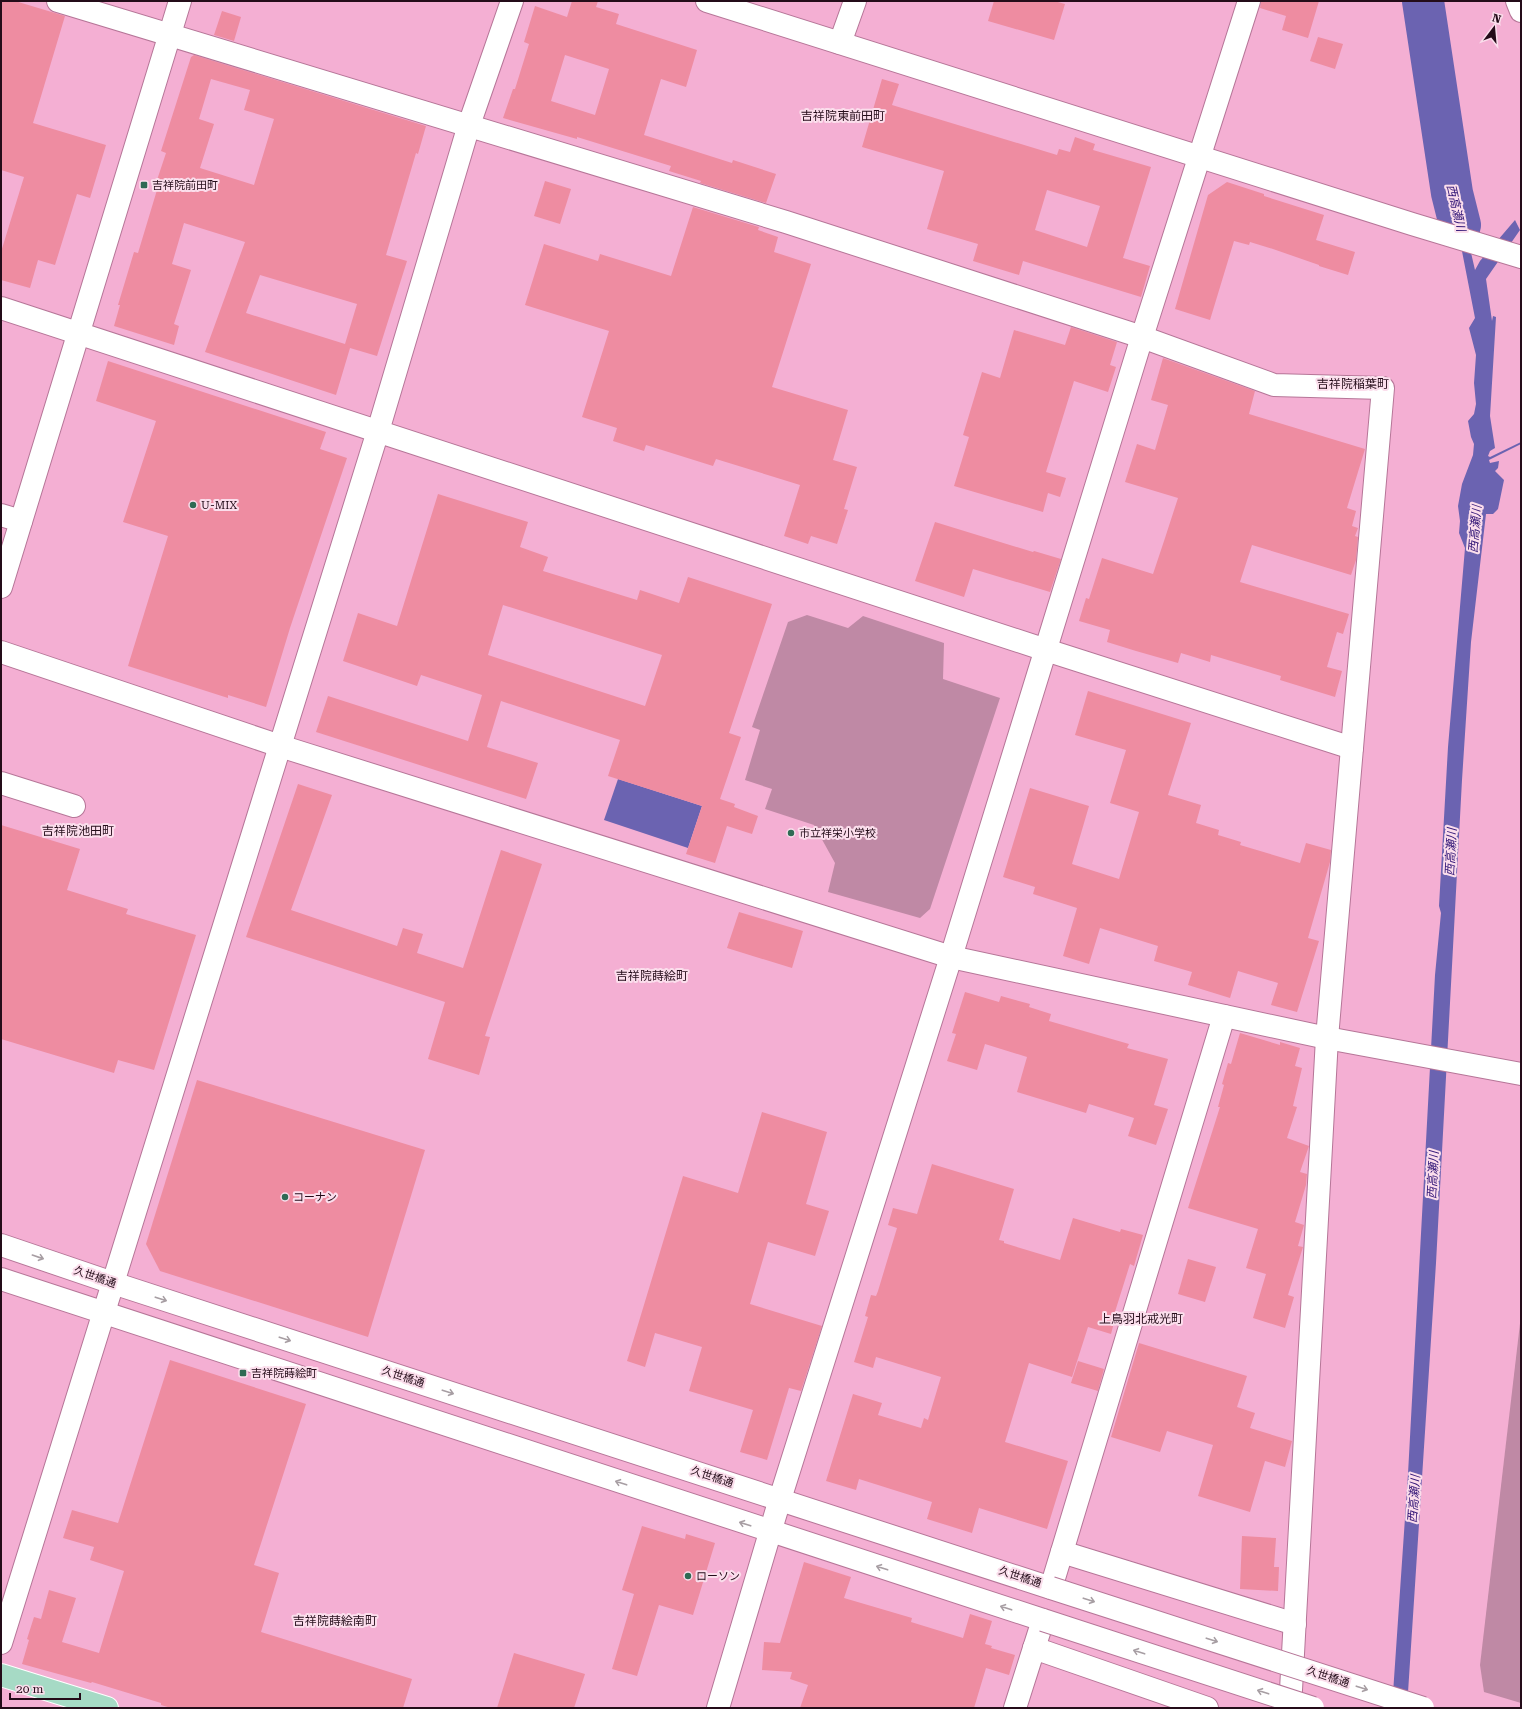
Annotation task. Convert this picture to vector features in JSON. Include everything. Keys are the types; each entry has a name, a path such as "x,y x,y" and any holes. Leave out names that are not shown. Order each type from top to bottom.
{"main road":[{"path":"1,1675 107,1708"}],"street":[{"path":"58,1 786,222 1142,337 1274,385 1383,388 1327,1038 1290,1708"},
{"path":"1,587 180,1"},
{"path":"1,1643 378,431 469,125 512,1"},
{"path":"707,1 1412,224 1521,256"},
{"path":"840,43 855,1"},
{"path":"718,1708 780,1499 951,957 1142,337 1249,1"},
{"path":"1518,1 1521,12"},
{"path":"1,308 1046,650 1352,748"},
{"path":"1,515 22,521"},
{"path":"1,652 280,746 951,957 1327,1038 1521,1074"},
{"path":"1,783 74,806"},
{"path":"1051,1588 1224,1016"},
{"name":"久世橋通","path":"1,1244 113,1283 1423,1708"},
{"path":"1,1279 770,1532 1313,1708"},
{"path":"1062,1552 1295,1624"},
{"path":"1015,1708 1043,1620"},
{"path":"1034,1648 1207,1708"}],"shaded area":[{"path":"807,615 848,628 863,616 944,643 943,679 1000,698 930,909 920,918 828,892 835,863 814,825 765,809 772,789 745,780 760,730 752,727 788,622"},
{"path":"1521,1315 1521,1703 1484,1692 1480,1665"}],"water":[{"path":"1422,1 1427,1 1457,192 1475,270 1480,261 1515,220 1520,230 1486,279 1492,321 1493,316 1496,317 1490,416 1495,448 1490,451 1488,456 1490,457 1521,442 1521,444 1489,460 1490,463 1499,461 1498,468 1495,471 1504,480 1498,509 1493,514 1486,514 1471,642 1462,780 1436,1263 1407,1708 1392,1708 1408,1474 1435,975 1441,913 1439,906 1448,747 1465,548 1459,533 1460,521 1458,506 1462,484 1473,455 1474,444 1468,421 1474,414 1476,404 1474,383 1476,355 1469,328 1475,318 1446,169 1453,167"},
{"path":"618,779 702,806 688,848 604,820"}],"building":[{"path":"1,1 15,1 65,16 33,123 106,145 90,198 77,194 55,265 38,260 30,288 1,280 1,252 24,177 1,170"},
{"path":"572,1 598,1 596,7 619,14 616,24 697,50 686,87 661,79 644,135 732,163 733,160 776,174 766,203 700,183 701,181 669,171 671,166 577,137 577,139 503,118 513,89 515,89 529,44 524,42 535,6 567,17","holes":["565,55 609,69 595,115 551,101"]},
{"path":"994,1 1054,1 1065,4 1054,40 988,21"},
{"path":"1261,1 1319,1 1308,38 1282,30 1286,16 1260,8"},
{"path":"222,11 241,17 234,41 214,35"},
{"path":"1318,37 1343,44 1335,69 1310,61"},
{"path":"194,55 426,126 418,154 416,153 386,255 407,261 377,356 350,348 336,395 205,352 245,242 184,223 172,264 191,270 174,324 179,326 174,345 114,326 120,305 118,305 134,252 138,253 160,180 157,180 166,153 161,151 191,57","holes":["211,79 250,90 244,110 274,119 254,185 200,168 214,124 199,119","260,275 357,304 345,344 246,313"]},
{"path":"882,79 899,84 892,105 1057,155 1059,149 1070,152 1075,137 1095,144 1093,150 1151,167 1123,258 1150,266 1141,297 1023,261 1019,275 973,261 978,244 927,229 944,171 862,147","holes":["1047,190 1100,206 1087,247 1035,230"]},
{"path":"545,181 571,189 560,224 534,216"},
{"path":"1227,182 1264,194 1264,196 1324,215 1316,240 1355,252 1348,275 1250,242 1249,245 1234,241 1210,320 1175,309 1208,195"},
{"path":"693,207 759,227 758,230 778,237 774,252 811,264 772,387 848,410 833,460 857,467 844,509 848,510 837,544 811,536 808,544 784,536 800,485 716,459 713,466 646,445 644,451 613,441 617,428 582,417 609,331 525,305 544,244 598,261 600,254 671,276"},
{"path":"1071,327 1117,342 1110,365 1116,367 1108,392 1074,381 1046,472 1066,478 1060,497 1048,493 1043,512 954,486 969,437 963,435 982,372 1000,378 1014,330 1065,345"},
{"path":"1163,358 1255,391 1249,414 1365,449 1347,508 1356,511 1352,526 1358,528 1355,536 1358,537 1356,560 1351,575 1252,545 1240,582 1349,614 1343,634 1337,632 1327,667 1342,671 1335,697 1280,680 1281,676 1211,655 1210,662 1181,653 1178,663 1136,651 1107,642 1110,630 1079,621 1086,598 1089,599 1102,558 1153,574 1178,498 1125,482 1137,444 1155,450 1168,405 1151,400"},
{"path":"108,361 326,432 320,449 347,458 290,628 266,707 228,695 228,698 128,666 168,536 123,522 156,421 96,401"},
{"path":"438,494 528,522 520,547 548,557 543,571 637,600 640,590 679,603 688,577 772,604 729,733 741,737 720,799 735,804 734,807 758,816 752,834 727,826 715,863 686,854 702,806 608,776 620,740 501,701 487,747 538,763 526,799 316,732 328,696 468,741 482,695 421,675 417,686 343,661 358,613 397,626","holes":["503,605 662,655 645,706 488,655"]},
{"path":"935,522 1061,559 1050,592 973,569 964,597 915,581"},
{"path":"1088,691 1191,723 1168,795 1201,805 1196,823 1219,830 1218,835 1241,842 1240,845 1300,863 1306,843 1331,850 1330,862 1308,938 1319,941 1297,1012 1271,1005 1278,983 1238,971 1230,998 1188,985 1192,972 1154,961 1158,946 1100,928 1089,964 1063,956 1077,908 1033,894 1035,887 1003,877 1030,788 1089,806 1072,864 1119,879 1139,812 1110,803 1126,750 1075,735"},
{"path":"298,784 332,795 291,910 397,946 403,928 423,934 417,953 463,968 501,850 542,864 485,1036 490,1037 479,1075 428,1059 445,1002 246,937"},
{"path":"1,825 80,849 67,890 128,909 126,914 196,935 154,1070 118,1060 114,1073 1,1039"},
{"path":"739,912 803,931 792,968 727,948"},
{"path":"965,992 999,1002 1001,996 1030,1004 1029,1007 1051,1014 1049,1021 1129,1044 1127,1048 1168,1059 1154,1105 1168,1109 1156,1145 1128,1136 1134,1118 1089,1104 1086,1113 1017,1092 1027,1057 985,1044 977,1070 947,1061 956,1034 952,1033"},
{"path":"1240,1033 1280,1045 1280,1042 1300,1048 1295,1066 1302,1068 1293,1106 1297,1107 1287,1138 1309,1146 1300,1172 1307,1174 1306,1185 1295,1222 1304,1225 1298,1246 1303,1247 1288,1295 1294,1297 1285,1328 1253,1318 1266,1274 1246,1268 1258,1229 1188,1208 1220,1107 1218,1107 1224,1085 1222,1084 1228,1063 1231,1064"},
{"name":"コーナン","path":"197,1080 425,1150 368,1337 160,1271 146,1244"},
{"path":"762,1112 827,1132 806,1204 829,1211 815,1256 768,1242 750,1304 822,1326 801,1391 789,1388 767,1460 740,1452 753,1410 689,1391 702,1347 655,1333 645,1367 627,1361 683,1176 738,1193"},
{"path":"932,1164 1014,1189 999,1240 1004,1241 1004,1243 1060,1260 1073,1218 1120,1232 1121,1229 1143,1235 1134,1266 1130,1264 1114,1315 1116,1315 1111,1334 1088,1327 1072,1377 1029,1363 1005,1442 1068,1461 1047,1529 979,1508 972,1533 927,1519 932,1502 859,1479 856,1490 826,1481 853,1394 882,1403 878,1415 921,1428 924,1418 928,1420 941,1377 876,1357 873,1368 854,1362 868,1317 865,1316 871,1295 876,1296 878,1291 897,1228 888,1225 893,1208 917,1214"},
{"path":"1188,1259 1216,1267 1205,1302 1178,1294"},
{"path":"1139,1343 1247,1376 1237,1407 1255,1413 1250,1428 1292,1441 1285,1467 1265,1461 1250,1512 1198,1496 1213,1445 1167,1431 1160,1452 1111,1437"},
{"path":"170,1360 306,1404 254,1565 279,1573 261,1632 412,1679 403,1708 171,1708 161,1705 161,1703 92,1682 91,1683 22,1664 29,1640 27,1639 34,1617 41,1619 49,1590 76,1598 62,1642 99,1653 124,1571 90,1560 94,1547 63,1538 72,1510 118,1523"},
{"path":"1078,1361 1104,1369 1098,1391 1071,1383"},
{"path":"642,1526 685,1539 686,1534 715,1543 693,1615 659,1605 637,1676 612,1669 634,1594 622,1590"},
{"path":"1242,1536 1276,1538 1274,1567 1279,1567 1278,1591 1240,1589"},
{"path":"804,1562 851,1577 844,1598 912,1618 911,1622 963,1638 970,1614 992,1621 985,1644 992,1646 991,1648 1015,1655 1009,1675 986,1668 974,1708 800,1708 808,1685 790,1679 792,1672 762,1670 764,1642 780,1643"},
{"path":"514,1653 585,1674 574,1708 497,1708"}],"waterway":[{"name":"西高瀬川","path":"1423,1 1452,193 1460,225"}],"place":[{"name":"吉祥院前田町","path":"144,185"},
{"name":"U-MIX","path":"193,505"},
{"name":"市立祥栄小学校","path":"791,833"},
{"name":"コーナン","path":"285,1197"},
{"name":"吉祥院蒔絵町","path":"243,1373"},
{"name":"ローソン","path":"688,1576"}],"district":[{"name":"吉祥院東前田町","path":"843,116"},
{"name":"吉祥院稲葉町","path":"1353,384"},
{"name":"吉祥院池田町","path":"78,831"},
{"name":"吉祥院蒔絵町","path":"652,976"},
{"name":"上鳥羽北戒光町","path":"1141,1319"},
{"name":"吉祥院蒔絵南町","path":"335,1621"}]}
